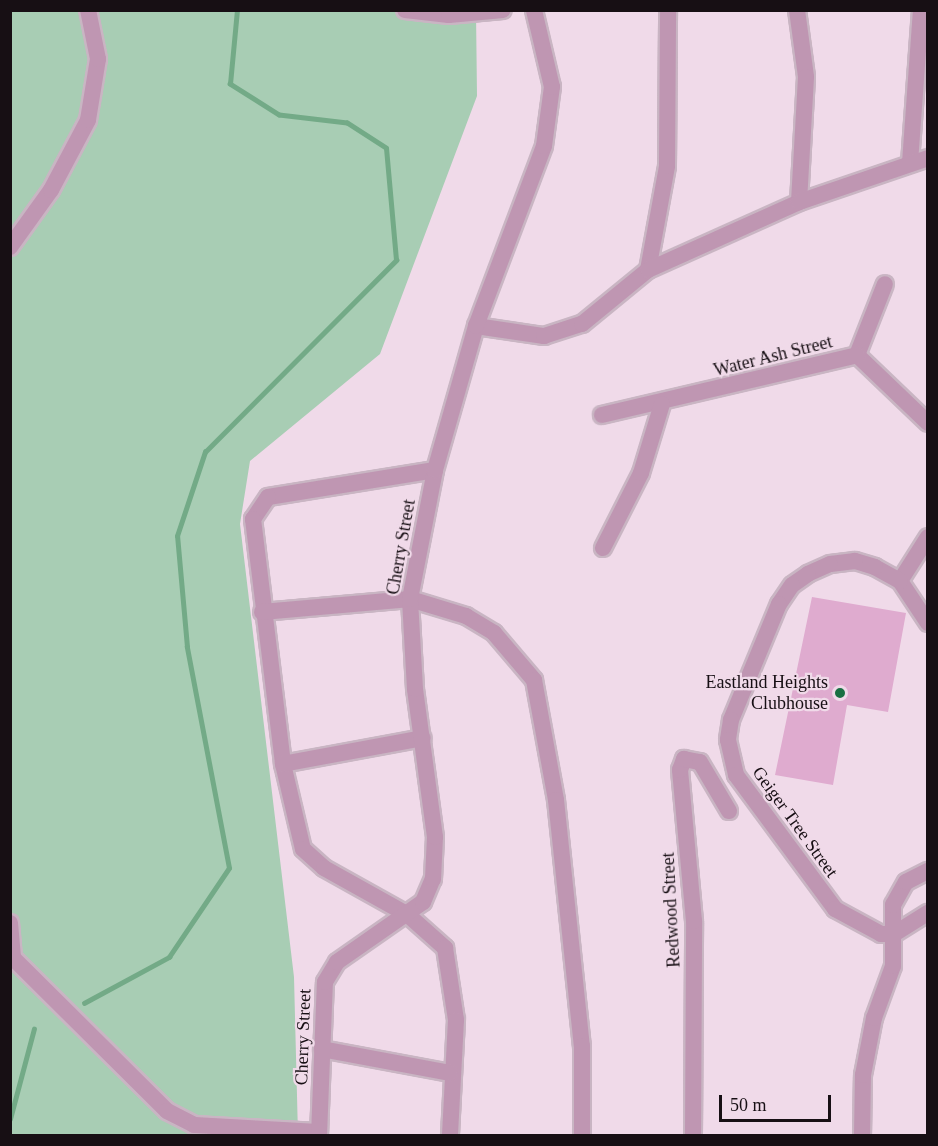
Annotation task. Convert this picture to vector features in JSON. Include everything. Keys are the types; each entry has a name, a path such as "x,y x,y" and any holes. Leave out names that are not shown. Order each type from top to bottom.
{"street":[{"path":"10,247 51,190 88,120 98,58 88,10"},
{"path":"405,10 449,15 503,10"},
{"name":"Cherry Street","path":"319,1134 325,982 337,962 408,915 423,902 433,879 435,837 410,599 435,470 476,326 544,146 552,87 534,10"},
{"path":"648,270 667,166 668,10"},
{"path":"797,10 806,77 799,202"},
{"path":"910,163 925,40 921,10"},
{"path":"476,326 544,336 582,324 648,270 799,202 927,158"},
{"path":"857,355 885,284"},
{"name":"Water Ash Street","path":"602,416 662,404 857,355 927,423"},
{"path":"603,548 641,473 662,404"},
{"path":"435,470 268,497 253,519 262,612 283,764 303,849 324,868 408,915 445,948 452,971 456,1020 450,1073 450,1136"},
{"path":"927,537 900,581 927,623"},
{"name":"Geiger Tree Street","path":"894,934 867,930 835,909 736,775 728,740 731,720 779,604 792,585 830,564 855,561 900,581"},
{"path":"262,612 410,599 466,616 494,633 534,680 556,800 581,1034 582,1136"},
{"path":"283,764 423,738"},
{"name":"Redwood Street","path":"693,1136 694,921 680,770 684,759 700,762 729,811"},
{"path":"862,1136 863,1075 874,1018 893,966 897,894 906,882 927,871"},
{"path":"894,934 927,913"},
{"path":"10,922 11,956 167,1111 194,1125 319,1134"},
{"path":"322,1049 450,1073"}],"green space":[{"path":"10,11 476,11 477,96 380,354 250,461 240,524 294,977 298,1135 11,1135"}],"building":[{"name":"Eastland Heights Clubhouse","path":"812,597 906,613 888,712 847,705 833,785 775,775"}],"waterway":[{"path":"84,1003 169,957 229,868 187,647 177,536 205,452 396,260 386,148 347,123 279,115 230,84 237,10"},
{"path":"10,1119 34,1029"}],"place":[{"name":"Eastland Heights Clubhouse","path":"840,693"}]}
